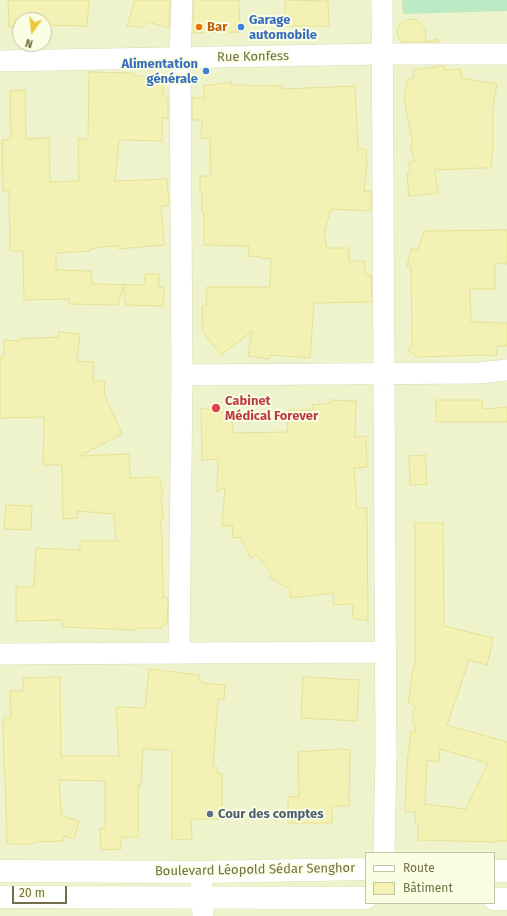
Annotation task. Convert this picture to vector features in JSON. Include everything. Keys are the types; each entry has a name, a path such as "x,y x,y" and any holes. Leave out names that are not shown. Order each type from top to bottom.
{"main road":[{"name":"Boulevard Léopold Sédar Senghor","path":"0,871 201,872 365,869"},
{"path":"495,871 507,871"},
{"name":"Boulevard Léopold Sédar Senghor","path":"0,897 203,907 365,898"},
{"path":"495,899 507,899"}],"street":[{"path":"178,652 182,375 180,58 182,0"},
{"path":"382,0 386,652 384,852"},
{"name":"Rue Konfess","path":"0,61 382,54 507,54"},
{"path":"182,375 479,373 507,370"},
{"path":"0,654 386,652"},
{"path":"201,872 203,907"}],"shaded area":[{"path":"0,0 507,0 507,916 0,916"},
{"path":"402,0 507,0 507,11 403,14"}],"building":[{"path":"8,0 89,0 87,26 52,25 52,12 12,12 12,27 9,27"},
{"path":"135,0 170,0 169,28 148,22 143,27 127,26"},
{"path":"194,0 239,0 240,32 193,33"},
{"path":"285,0 328,1 329,26 285,26"},
{"path":"410,19 416,20 425,29 426,42 401,42 397,31 404,21"},
{"path":"438,39 439,42 426,42"},
{"path":"434,66 444,66 445,70 460,69 462,78 497,84 493,108 491,168 435,170 438,193 409,196 407,174 410,174 409,162 415,161 410,146 413,145 404,97 408,79 414,78 413,70 436,67"},
{"path":"89,72 134,73 134,76 163,77 163,96 168,96 168,118 162,118 162,141 119,140 115,181 167,179 169,205 161,206 164,245 119,249 119,245 90,249 90,251 56,253 56,270 91,271 92,284 144,285 145,274 159,274 159,287 164,287 163,306 126,305 123,286 118,305 69,304 69,299 24,300 23,251 10,251 9,190 3,192 2,140 11,139 10,91 25,90 26,139 49,138 50,182 79,181 78,139 88,139"},
{"path":"231,82 231,85 282,86 282,89 355,86 358,149 366,149 367,164 364,192 371,191 371,211 331,209 324,233 327,248 349,248 349,261 365,261 365,275 371,275 372,302 314,303 310,358 270,355 269,359 248,356 252,331 221,355 203,332 202,306 206,305 207,287 270,287 271,258 263,259 262,257 248,256 249,246 204,245 204,212 202,212 200,176 211,176 210,138 201,138 202,120 192,120 192,98 205,98 203,86"},
{"path":"507,230 507,264 495,263 495,289 470,289 471,322 507,323 507,346 498,346 496,356 418,357 408,350 412,344 411,266 407,266 411,249 418,249 424,231"},
{"path":"59,332 80,334 77,361 94,362 93,381 105,381 104,393 122,434 79,456 129,454 130,478 159,477 163,493 161,494 163,520 160,520 162,536 163,597 167,597 168,602 167,624 162,624 162,628 136,628 136,630 63,627 62,620 16,621 16,587 34,587 36,548 80,550 80,541 116,541 114,514 77,511 77,518 63,519 62,465 43,465 44,417 0,418 0,357 4,357 4,340 20,341 20,339 59,337"},
{"path":"330,400 356,401 355,437 366,436 367,467 354,468 357,508 367,508 368,621 352,618 353,604 334,605 333,593 291,598 290,589 269,577 271,573 257,555 250,558 241,538 232,537 233,526 222,525 225,487 217,492 218,459 202,460 201,408 231,414 233,433 287,432 288,410 313,410 312,405 330,403"},
{"path":"436,400 482,400 483,409 507,407 507,422 436,422"},
{"path":"425,455 427,484 410,485 409,456"},
{"path":"6,505 32,506 31,530 4,529"},
{"path":"415,523 443,523 444,626 493,638 487,665 469,660 447,725 507,742 507,841 418,840 418,824 415,823 416,812 405,812 407,763 411,732 415,732 415,723 412,723 415,705 408,703 413,667 415,667","holes":["440,749 488,763 466,809 425,804 427,760 439,762"]},
{"path":"149,669 199,675 201,683 225,685 224,700 218,699 213,767 217,767 217,773 222,774 222,819 191,819 192,839 172,840 172,750 143,749 141,785 138,785 138,837 120,837 121,849 101,850 100,828 105,829 105,781 59,780 62,816 79,821 74,839 63,836 63,841 34,842 34,844 7,843 3,718 11,718 10,691 23,691 23,678 60,677 61,756 119,756 116,707 145,708"},
{"path":"303,677 359,680 357,721 301,718"},
{"path":"341,749 350,750 349,806 332,806 332,823 288,823 288,797 299,796 298,752"}],"place":[{"name":"Bar","path":"199,27"},
{"name":"Garage automobile","path":"241,27"},
{"name":"Alimentation générale","path":"206,71"},
{"name":"Cabinet Médical Forever","path":"216,408"},
{"name":"Cour des comptes","path":"210,814"}]}
